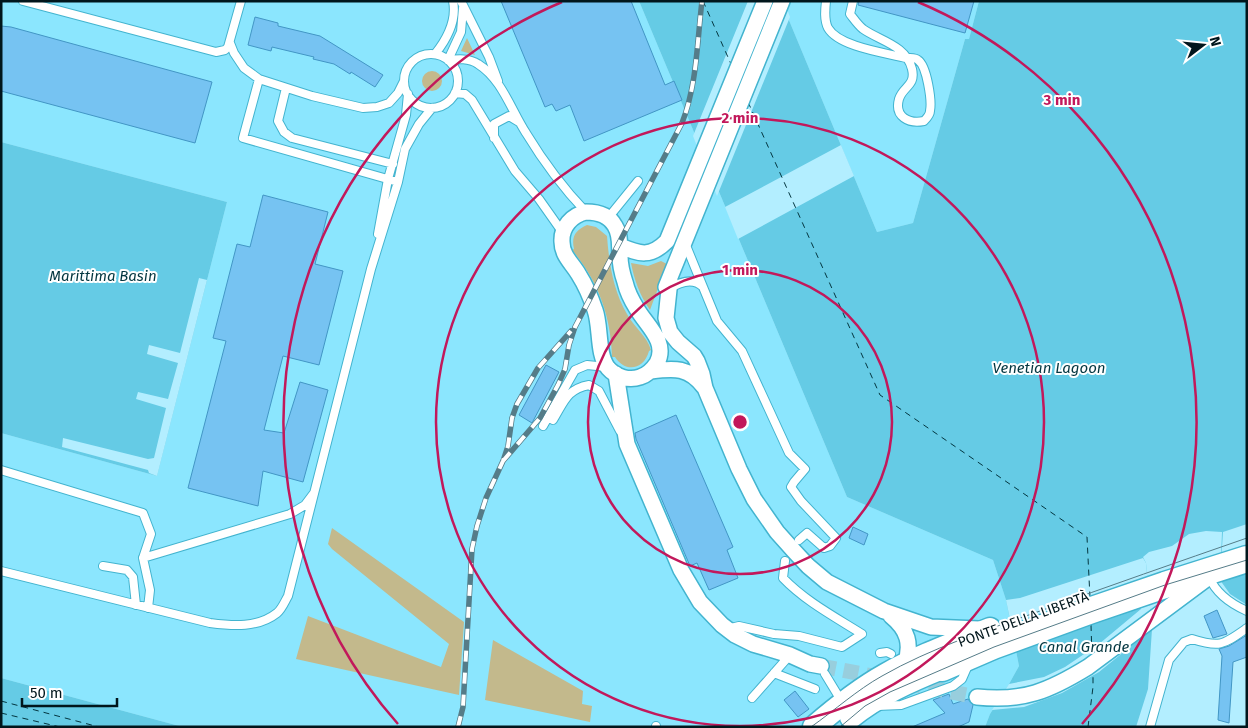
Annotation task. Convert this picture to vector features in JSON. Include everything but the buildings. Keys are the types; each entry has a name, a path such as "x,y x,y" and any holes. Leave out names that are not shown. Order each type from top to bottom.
{"highway":[{"name":"PONTE DELLA LIBERTÀ","path":"1216,565 1247,541"},
{"name":"PONTE DELLA LIBERTÀ","path":"941,659 972,656 997,633 1163,588 1216,565 1247,559"}],"main road":[{"name":"PONTE DELLA LIBERTÀ","path":"814,727 854,705 889,692 941,659 997,633"},
{"name":"PONTE DELLA LIBERTÀ","path":"839,727 870,685 898,660 941,659"}],"street":[{"path":"620,246 639,253 654,252 666,242 673,229 765,1"},
{"path":"611,370 624,378 644,376 651,371 658,360 657,338 654,325 657,310 670,284 686,239 782,1"},
{"path":"705,388 698,378 687,371 657,338 631,298 622,273 617,230 608,218 601,214 586,212 577,215 570,221 563,233 562,244 564,253 584,283 595,310 600,330 602,356 611,370 626,444 690,588 710,614 727,629 753,644 790,655 810,664 826,667"},
{"path":"670,284 666,310 668,325 673,336 694,356 702,374 705,388 743,479 764,515 808,566 827,582 884,611 936,632 940,638 941,659"},
{"path":"651,371 673,369 687,371"},
{"path":"979,694 998,699 1026,695 1050,688 1088,667 1163,588 1216,565"},
{"path":"884,611 906,633 908,650 898,660"},
{"path":"922,625 997,633"}],"lane":[{"path":"23,1 212,52 225,50 230,43 241,1"},
{"path":"435,54 447,37 452,25 452,1"},
{"path":"826,1 826,20 829,30 838,39 846,43 906,58 918,60 925,72 930,91 930,110 929,115 924,121 908,121 899,113 900,99 913,77 910,64 906,58 900,49 861,27 850,14 853,1"},
{"path":"448,60 461,32 462,3"},
{"path":"462,3 520,123 548,166 586,212"},
{"path":"230,43 244,68 259,79 312,96 371,108 383,106 394,99 404,80 408,67 414,60 426,54 435,54 448,60 460,59 477,63 486,70 502,89"},
{"path":"408,94 418,104 432,108 443,105 452,98 458,81 455,70 448,60"},
{"path":"259,79 243,138 398,182"},
{"path":"371,269 388,179 406,115 408,94 404,80"},
{"path":"286,88 278,121 284,132 292,138 392,164"},
{"path":"455,93 468,96 515,171 545,207 563,233"},
{"path":"1,571 210,623 236,626 262,621 279,612 288,596 371,269 398,182 405,149 410,137 432,108"},
{"path":"494,138 494,124 509,116 520,123"},
{"path":"608,218 638,181"},
{"path":"686,239 717,321 742,351 789,453 805,469 791,488 836,538 830,546 824,548 807,533 799,540"},
{"path":"670,284 694,281 703,288"},
{"path":"543,426 575,370 586,365 611,370"},
{"path":"553,420 566,398 575,389 590,385 599,391 626,444"},
{"path":"1,470 143,513 151,534 143,558 150,590 148,608"},
{"path":"143,558 290,514 305,505 316,489"},
{"path":"727,629 739,626 774,634 799,636 842,647 862,634 819,607 791,586 783,578 785,561"},
{"path":"1216,565 1213,585 1236,606 1247,611"},
{"path":"103,566 127,570 133,577 136,605"},
{"path":"1150,727 1169,660 1184,642 1192,639 1218,645 1247,628"},
{"path":"880,653 887,652 898,660"},
{"path":"752,698 790,655"},
{"path":"826,667 854,705 901,705 953,686 962,678 972,656"},
{"path":"774,673 814,689"}],"shaded area":[{"path":"1,1 639,1 847,497 993,560 1006,600 1019,666 990,714 985,727 183,727 1,678 1,433 157,476 227,202 1,142"},
{"path":"781,1 979,1 969,39 965,39 913,223 877,232"},
{"path":"467,38 475,55 461,51"},
{"path":"428,71 436,71 442,77 442,85 436,91 428,91 422,85 422,77"},
{"path":"587,225 596,227 607,236 611,266 618,295 627,314 647,340 651,350 643,362 634,367 624,365 615,357 612,357 606,313 589,274 572,250 574,249 573,240 575,234"},
{"path":"661,261 667,264 650,310 638,287 631,263 648,266"},
{"path":"332,528 464,622 459,695 296,659 308,616 441,667 449,644 332,549 328,544"},
{"path":"493,640 583,691 582,704 592,706 590,722 485,700"}],"water":[{"name":"Venetian Lagoon","path":"639,1 781,1 877,232 913,223 965,39 969,39 979,1 1247,1 1247,605 1230,594 1220,580 1222,532 1206,531 1189,534 1172,546 1149,552 1143,557 1146,563 1152,629 1148,689 1136,727 985,727 990,714 1019,666 1006,600 993,560 847,497"},
{"name":"Marittima Basin","path":"1,142 227,202 157,476 1,433"},
{"path":"1,678 183,727 1,727"}],"pier":[{"path":"748,1 784,1 790,17 717,196 693,136"},
{"path":"841,145 854,176 738,239 725,207"},
{"path":"199,278 207,280 157,476 149,473 148,470 62,447 63,438 148,459 154,458 166,408 136,399 138,392 168,399 178,363 147,354 149,345 180,353"},
{"path":"1247,524 1247,568 1220,580 1223,532"},
{"path":"1143,558 1146,563 1152,629 1099,672 1062,693 1024,707 992,710 1009,684 1044,677 1065,667 1099,644 1141,609 1140,606 1016,648 1006,600 1020,598"}],"ferry route":[{"path":"703,1 731,64"},
{"path":"748,102 880,395 1087,537 1090,598"},
{"path":"1091,625 1092,656"},
{"path":"1088,727 1093,672"},
{"path":"1,701 99,727"},
{"path":"1,713 60,727"}],"tunnel":[{"path":"821,666 883,678"},
{"path":"906,683 977,697"}],"tram line":[{"path":"811,727 873,682 901,666 940,648 1247,538"},
{"path":"840,727 865,706 890,692 994,647 1165,585 1247,560"}],"railway":[{"path":"503,461 540,418 558,385 565,369 569,345 575,327 682,123 694,79 702,1"},
{"path":"458,727 463,707 472,549 477,526 486,498 508,446 512,418 517,404 538,368 571,331"}],"water label":[{"name":"Canal Grande","path":"1084,647"}]}
